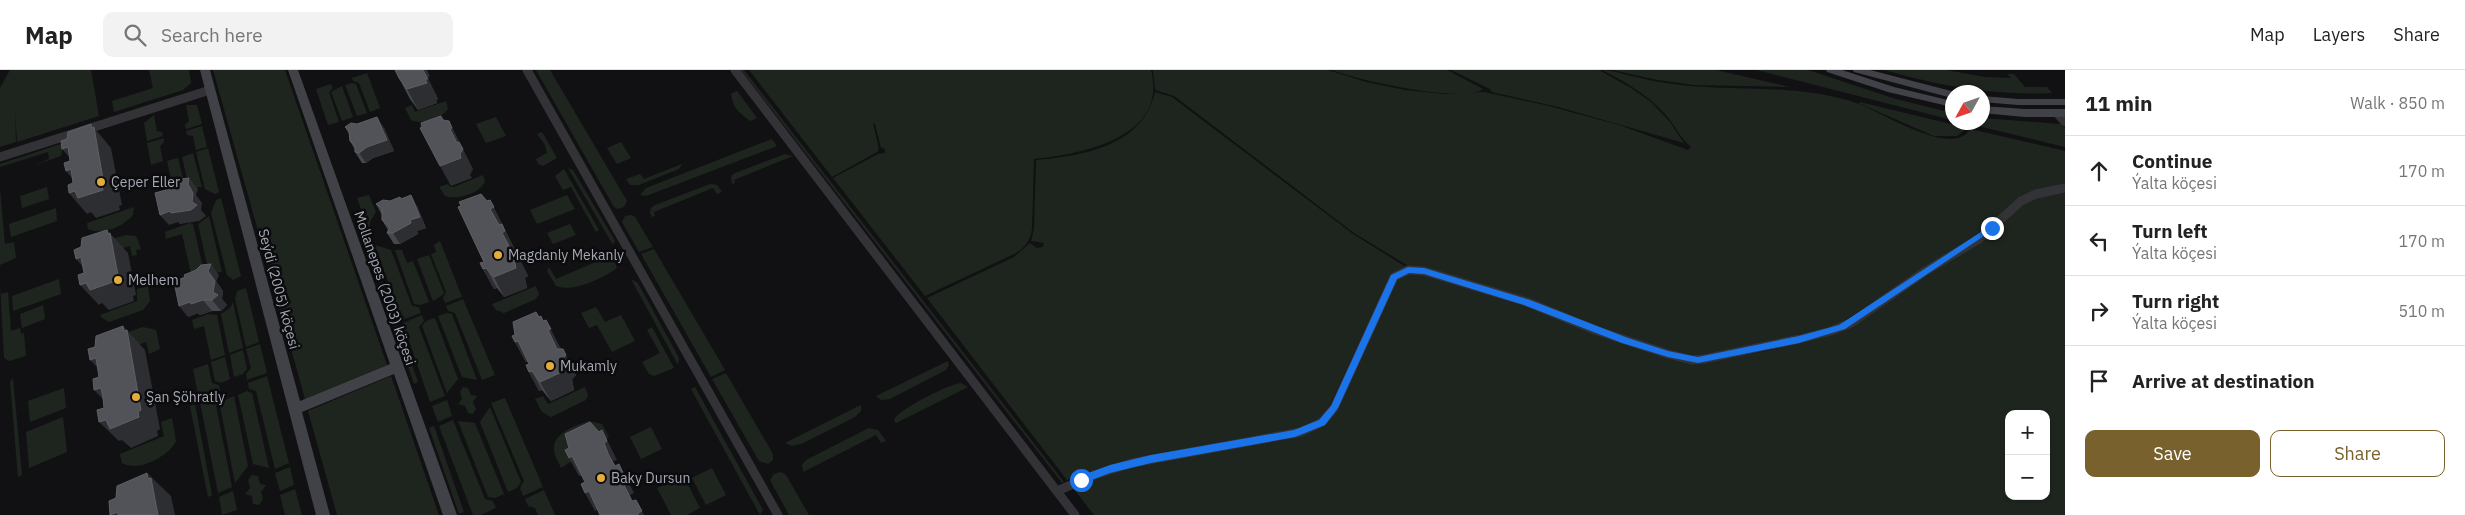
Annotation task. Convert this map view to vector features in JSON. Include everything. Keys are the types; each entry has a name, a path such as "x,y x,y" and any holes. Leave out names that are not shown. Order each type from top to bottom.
{"street":[{"name":"Seýdi (2005) köçesi","path":"205,70 324,515"},
{"name":"Mollanepes (2003) köçesi","path":"293,70 450,515"},
{"path":"527,70 778,515"},
{"path":"735,70 1075,515"},
{"path":"1831,70 1892,90 1945,102"},
{"path":"1858,70 1909,86 1945,94"},
{"path":"0,156 210,90"},
{"path":"1990,100 2065,102"},
{"path":"1990,110 2063,116"},
{"path":"1057,491 1094,474 1132,463 1295,433 1322,422 1334,408 1394,277 1403,271 1424,271 1527,302 1595,330 1650,348 1683,358 1704,359 1799,339 1831,331 1851,323 1924,272 1979,239 2021,201 2036,194 2065,188"},
{"path":"296,409 397,367"}],"shaded area":[{"path":"10,70 91,70 99,116 17,142 15,108 16,142 0,147 0,88"},
{"path":"149,70 189,70 191,83 183,90 114,112 112,101 153,88"},
{"path":"213,70 285,70 387,365 305,399"},
{"path":"536,70 550,70 627,201 624,207 618,209 614,207"},
{"path":"741,70 744,70 1064,482 1062,483"},
{"path":"749,70 1151,70 1153,93 1147,112 1134,127 1117,138 1075,153 1034,159 1032,229 1026,245 1012,255 925,296 833,178 878,154 885,153 885,149 881,148 875,124 873,123 879,149 877,152 832,177"},
{"path":"1153,70 1328,70 1366,82 1405,90 1445,94 1484,92 1545,105 1619,125 1688,150 1691,147 1657,106 1635,89 1602,70 1681,85 1814,93 1859,104 1917,131 1934,136 1949,139 1962,137 1969,130 1974,130 2065,151 2065,185 2016,200 1981,233 1838,325 1702,357 1689,357 1410,267 1354,233 1174,96 1155,90"},
{"path":"1332,70 1447,70 1483,89 1472,93 1454,94 1409,89"},
{"path":"1451,70 1599,70 1651,102 1670,122 1684,143 1558,107 1492,92 1490,89"},
{"path":"1612,70 1716,70 1790,87 1694,85 1658,80"},
{"path":"1757,70 1808,70 1896,99 1945,111 1945,118"},
{"path":"1884,70 1946,70 1985,77 2011,78 2007,74 2014,74 2025,87 2047,87 2052,93 2031,94 1990,91 1990,85 1947,85"},
{"path":"367,73 380,108 370,112 359,83 353,81 352,78"},
{"path":"331,84 333,88 329,92 339,122 328,125 316,89"},
{"path":"356,84 367,113 357,116 345,85"},
{"path":"342,86 353,117 342,121 331,92"},
{"path":"737,91 757,118 750,121 737,110 731,94"},
{"path":"1155,92 1172,97 1353,234 1406,267 1398,270 1389,278 1330,405 1320,419 1297,429 1120,463 1067,480 927,298 1014,257 1030,243 1037,248 1043,247 1044,243 1031,241 1034,229 1036,160 1073,155 1109,145 1138,125 1148,110"},
{"path":"446,101 448,109 445,113 426,121 411,120 405,108 412,105 415,112"},
{"path":"1858,103 1945,123 1945,130 1964,130 1957,136 1934,136"},
{"path":"186,105 197,105 202,124 186,129 185,125 189,121"},
{"path":"154,115 157,131 162,132 163,136 147,141 144,123"},
{"path":"496,117 506,136 486,143 476,124"},
{"path":"1990,119 2060,124 2065,128 2065,147 1990,129"},
{"path":"202,126 207,147 196,150 193,136 187,135 186,131"},
{"path":"542,132 557,158 543,166 538,164 536,159 547,153 545,145 537,134"},
{"path":"164,138 164,142 160,146 163,161 151,165 147,143"},
{"path":"772,139 777,146 646,196 640,195 646,188"},
{"path":"621,142 631,158 617,164 607,148"},
{"path":"64,143 61,156 33,166 49,159 48,152 0,167 0,164"},
{"path":"208,148 219,192 215,194 205,189 196,152"},
{"path":"193,153 202,187 189,187 182,157"},
{"path":"785,154 793,156 734,180 735,183 732,184 731,176 735,173"},
{"path":"178,158 186,191 173,188 167,161"},
{"path":"682,164 679,169 639,185 630,185 626,179 640,174 644,179"},
{"path":"568,168 573,170 615,241 613,245"},
{"path":"564,169 599,230 596,232 571,187 563,190 555,176"},
{"path":"483,175 485,181 482,186 474,193 468,195 445,196 439,187 448,184 450,187 454,187"},
{"path":"710,184 717,185 722,192 717,194 713,188 654,212 655,216 652,217 650,213 651,208 655,205"},
{"path":"47,187 49,199 22,208 20,196"},
{"path":"0,189 5,244 14,242 16,258 0,265"},
{"path":"2065,190 2065,515 1094,515 1073,488 1164,458 1323,425 1399,275 1419,272 1705,362 1766,351 1832,334 2033,198"},
{"path":"369,195 376,212 370,222 369,231 357,198"},
{"path":"567,195 575,209 537,224 530,210"},
{"path":"221,198 241,276 233,280 227,275 211,213 216,200"},
{"path":"134,207 133,215 129,219 112,229 94,231 88,229 87,223"},
{"path":"56,208 57,221 11,237 9,224"},
{"path":"631,215 635,217 653,247 639,252 622,222 625,216"},
{"path":"209,216 222,272 209,273 198,224"},
{"path":"190,223 193,224 205,276 186,285 184,277 191,274 182,234 166,239 165,232"},
{"path":"570,224 576,235 553,244 547,233"},
{"path":"126,235 136,236 141,249 136,250 137,255 132,256 130,246 106,254 108,240"},
{"path":"368,241 397,322 393,324 365,242"},
{"path":"440,241 462,297 445,303 443,298 446,292 431,254 436,252 434,245"},
{"path":"375,245 391,250 412,306 419,307 421,313 402,320"},
{"path":"654,249 725,370 711,377 641,254"},
{"path":"395,250 402,250 407,263 413,261 429,302 420,305 414,304"},
{"path":"429,255 444,293 433,301 417,259"},
{"path":"612,255 617,268 596,280 571,288 556,286 547,271 549,267 556,279"},
{"path":"59,279 61,294 13,311 12,296"},
{"path":"631,279 638,283 679,358 678,365"},
{"path":"0,281 1,294 8,292 11,331 20,328 21,334 24,333 26,356 9,361 4,358"},
{"path":"148,286 150,301 143,310 109,322 100,315 137,301 137,289"},
{"path":"536,286 539,294 536,299 504,313 496,310 492,304"},
{"path":"246,288 259,342 246,347 235,299 237,291"},
{"path":"463,299 495,375 482,380 455,313 448,311 446,306"},
{"path":"233,302 243,348 229,353 221,314 230,308"},
{"path":"43,305 45,319 22,328 20,314"},
{"path":"596,307 605,322 621,315 635,341 612,352 597,325 589,328 581,313"},
{"path":"447,313 452,314 477,380 462,377 438,316"},
{"path":"208,314 217,315 225,355 211,360 204,326 194,329 192,320"},
{"path":"422,315 424,321 419,327 445,396 430,402 403,323"},
{"path":"435,318 458,379 447,393 422,326 426,321"},
{"path":"398,325 418,382 414,384 394,326"},
{"path":"143,327 156,330 160,349 149,354 146,342 103,358 122,334"},
{"path":"652,327 674,368 654,376 649,374 642,362 660,353 647,330"},
{"path":"260,344 267,373 247,380 246,374 251,368 246,349"},
{"path":"243,350 247,369 243,374 234,377 230,355"},
{"path":"225,357 230,379 221,383 215,381 211,362"},
{"path":"948,361 949,365 946,370 890,399 881,400 876,396"},
{"path":"208,364 212,383 219,385 220,391 199,399 193,369"},
{"path":"726,373 773,454 773,460 768,464 759,461 712,379"},
{"path":"267,376 289,463 275,469 256,391 249,389 248,383"},
{"path":"391,376 439,515 337,515 308,411"},
{"path":"13,378 22,475 18,477 10,382"},
{"path":"961,383 968,387 896,423 894,420 904,410 924,398"},
{"path":"463,387 468,388 471,395 477,396 473,402 476,409 473,414 468,413 465,406 458,404 462,399 460,392"},
{"path":"585,387 588,395 586,400 551,417 542,412 535,399 543,396 548,404"},
{"path":"695,387 763,510 760,515 691,389"},
{"path":"64,388 66,408 30,422 28,401"},
{"path":"247,391 252,393 269,468 253,464 238,395"},
{"path":"221,394 222,400 216,406 232,487 218,493 200,402"},
{"path":"234,396 248,466 235,483 220,406 225,400"},
{"path":"505,398 543,487 523,496 520,488 524,481 491,403"},
{"path":"447,400 452,416 438,422 432,406"},
{"path":"195,404 212,495 208,497 190,406"},
{"path":"861,405 861,411 855,417 801,444 792,446 785,443"},
{"path":"490,407 521,482 517,488 508,492 480,422"},
{"path":"63,417 67,452 29,468 26,432"},
{"path":"172,418 176,441 167,452 152,461 136,466 122,463 120,454 164,436 161,422"},
{"path":"453,420 485,499 493,501 496,508 481,515 473,515 439,426"},
{"path":"458,421 475,423 504,494 495,498 488,497"},
{"path":"589,421 602,424 609,437 561,468 554,452 557,438 566,430"},
{"path":"434,426 464,512 459,514 429,428"},
{"path":"651,427 662,449 641,459 630,437"},
{"path":"869,428 878,430 886,441 881,443 876,435 803,472 802,465 806,460"},
{"path":"290,467 294,485 280,491 275,473"},
{"path":"712,468 726,495 706,505 692,478"},
{"path":"781,472 786,475 809,515 789,515 770,480 774,474"},
{"path":"252,475 258,476 260,484 266,485 261,492 263,499 259,505 253,504 252,496 245,494 250,488 248,480"},
{"path":"683,475 700,508 687,515 671,515 657,488"},
{"path":"295,489 302,515 285,515 280,495"},
{"path":"544,490 555,515 538,515 535,508 528,506 525,499"},
{"path":"233,491 237,510 222,515 219,497"}],"building":[{"path":"395,70 423,70 428,79 425,79 427,83 407,89"},
{"path":"441,116 443,120 449,121 452,128 450,129 457,143 459,142 463,149 460,154 461,158 440,166 420,128 422,127 421,123"},
{"path":"377,117 387,140 367,147 359,153 355,152 355,146 350,141 349,131 345,127 351,123 357,124"},
{"path":"91,124 92,128 94,127 104,185 102,186 103,190 78,198 75,191 69,193 68,185 73,183 71,169 66,171 64,163 70,161 68,147 62,149 61,141 67,139 68,132"},
{"path":"189,178 188,184 193,193 192,202 197,205 191,210 171,213 170,211 160,215 155,193 166,190 165,187 176,184 181,179"},
{"name":"Magdanly Mekanly","path":"481,194 487,201 490,200 494,207 490,209 499,225 502,224 505,231 502,233 511,250 514,249 518,256 514,258 516,268 494,277 486,268 483,269 480,263 484,262 458,207 461,206 459,202"},
{"path":"411,195 420,217 410,220 411,223 393,233 387,233 390,227 382,220 382,208 376,204 383,200 390,201"},
{"path":"107,230 108,234 110,233 118,275 115,276 116,281 90,290 86,283 80,285 78,275 84,273 81,257 76,259 74,250 81,247 82,238"},
{"path":"211,264 208,271 215,281 213,292 218,295 212,300 203,300 191,304 190,302 179,306 174,282 185,277 184,275 196,270 201,265"},
{"path":"536,312 543,321 546,320 551,329 548,330 557,349 563,349 566,355 562,359 564,371 540,382 532,371 529,372 526,365 529,364 523,351 518,341 515,342 512,336 515,335 513,322"},
{"path":"123,326 124,331 127,330 141,410 138,412 139,417 110,429 106,420 99,422 97,410 104,408 103,398 101,388 94,390 93,379 99,377 96,358 90,360 88,349 95,347 96,336"},
{"name":"Baky Dursun","path":"590,422 599,432 602,430 607,441 604,443 609,455 615,466 619,464 624,475 620,477 632,501 636,500 642,511 638,515 600,515 589,491 585,493 581,484 585,482 572,456 569,458 565,450 569,448 565,434"},
{"path":"147,473 148,479 151,478 158,515 118,515 118,512 110,515 109,501 116,498 117,486"}],"place":[{"name":"Çeper Eller","path":"101,182"},
{"name":"Magdanly Mekanly","path":"498,255"},
{"name":"Melhem","path":"118,280"},
{"name":"Mukamly","path":"550,366"},
{"name":"Şan Şöhratly","path":"136,397"},
{"name":"Baky Dursun","path":"601,478"}],"route":[{"path":"1081,480 1094,474 1132,463 1295,433 1316,426 1331,414 1394,277 1398,273 1408,270 1424,271 1527,302 1595,330 1668,354 1698,360 1799,339 1831,331 1851,323 1916,277 1979,239 1992,228"}]}
